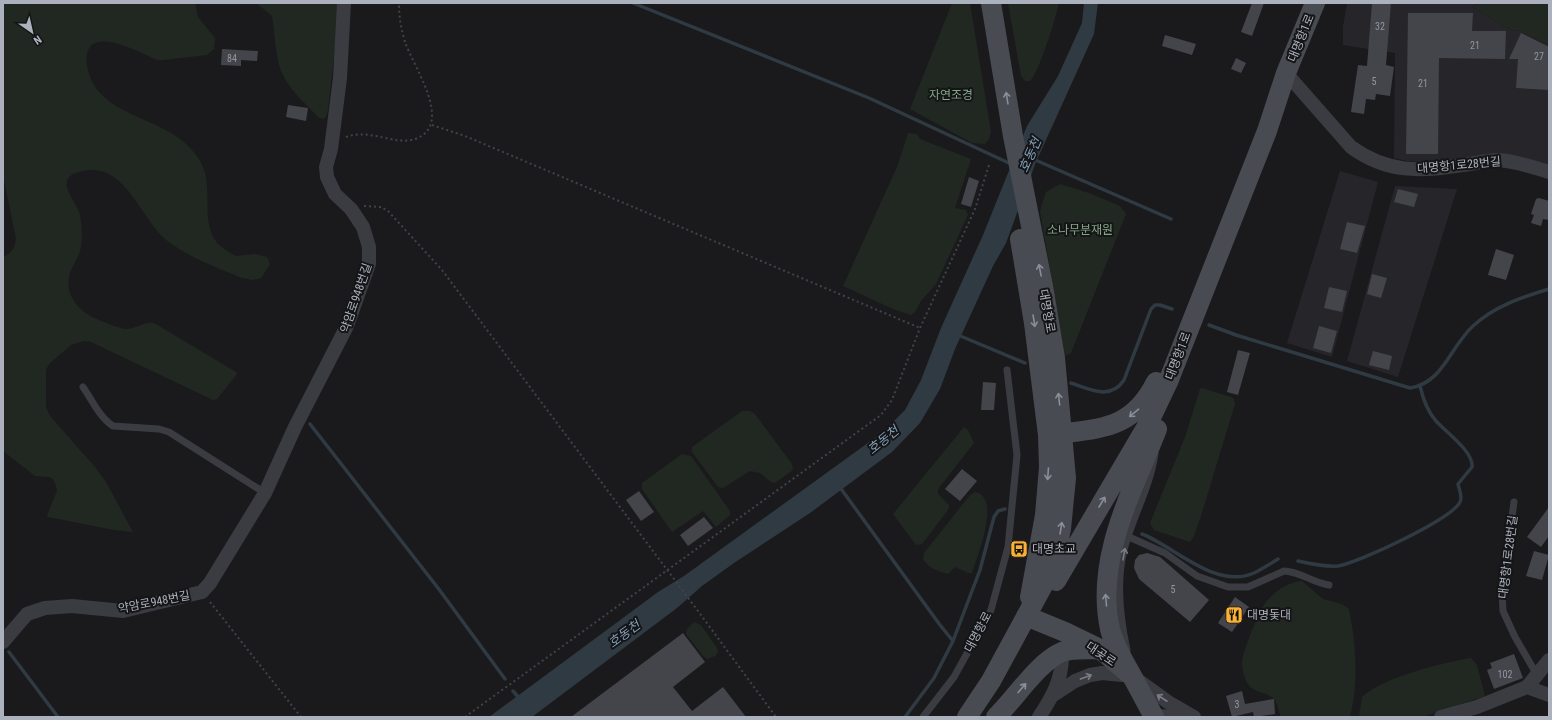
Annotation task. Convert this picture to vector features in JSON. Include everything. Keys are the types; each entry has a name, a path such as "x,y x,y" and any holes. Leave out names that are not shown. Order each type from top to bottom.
{"street":[{"name":"약암로948번길","path":"3,642 27,614 45,608 72,606 123,611 202,592 210,583 265,493 295,428 344,332 366,275 369,258 367,237 363,227 351,209 335,194 327,177 326,166 331,149 340,78 344,3"},
{"name":"대명항로","path":"977,3 996,161 1020,241 1056,434"},
{"name":"대명항로","path":"966,717 991,681 1026,616 1045,515 1049,467 1056,434 1055,358 1013,136 991,3"},
{"name":"대명항1로","path":"1026,616 1046,597 1147,426 1168,382 1267,131 1286,73 1315,3"},
{"name":"대명항1로","path":"1056,434 1100,427 1126,419 1137,411 1146,399 1166,362 1209,248 1258,128 1286,73"},
{"name":"대명항1로28번길","path":"1286,73 1351,146 1366,157 1381,164 1410,170 1432,170 1498,160 1509,161 1549,172"},
{"path":"1168,382 1161,418 1116,529 1108,565 1105,597 1110,630 1132,676 1168,702 1194,717"},
{"name":"대곶로","path":"1026,616 1065,632 1100,650 1132,676 1154,717"},
{"path":"996,717 1028,681 1046,664 1062,652 1100,650"},
{"path":"1039,717 1052,696 1062,666 1062,652"},
{"path":"1441,717 1477,707 1527,687 1549,660"},
{"path":"1052,696 1075,681 1090,675 1102,673 1132,676"},
{"path":"1527,687 1549,695"},
{"path":"1154,717 1188,717"}],"lane":[{"name":"대명항로","path":"923,717 954,677 991,610 1008,547 1017,456 1007,370"},
{"path":"83,387 101,415 113,426 159,429 169,432 200,450 265,493"},
{"path":"1132,676 1122,626 1121,600 1124,550 1154,463 1161,418"},
{"name":"대명항1로28번길","path":"1514,502 1502,592 1503,611 1514,637 1537,675"},
{"path":"1129,537 1165,553 1197,576 1228,587 1248,587 1284,571 1289,571 1319,584 1329,585"}],"path":[{"path":"331,149 344,138 359,134 399,139 415,139 427,132 432,125 432,111 428,94 409,54 402,32 399,3"},
{"path":"432,125 465,136 920,328"},
{"path":"465,717 881,415 892,400 920,328 996,161"},
{"path":"351,209 374,205 388,211 442,270 776,717"},
{"path":"202,592 301,717"}],"shaded area":[{"path":"1479,3 1472,7 1510,30 1520,31 1549,45 1549,171 1407,161 1394,158 1395,53 1343,45 1343,26 1347,4"},
{"path":"1340,171 1378,182 1332,357 1287,343"},
{"path":"1395,186 1457,189 1398,377 1347,361"}],"green space":[{"path":"3,3 195,3 198,17 215,38 214,49 207,55 164,60 157,60 138,51 113,43 102,42 93,44 88,52 87,65 92,82 102,95 116,106 164,129 179,138 198,158 206,177 209,226 218,244 236,256 255,254 267,257 270,264 261,278 253,280 242,278 195,258 169,242 149,220 130,193 119,181 107,173 93,170 76,173 67,181 69,192 80,215 82,229 80,251 70,274 68,284 72,298 81,309 92,317 125,329 146,323 154,323 237,374 217,399 213,400 91,342 84,341 71,345 49,364 46,370 46,407 50,416 95,467 106,482 133,532 114,530 48,517 47,515 57,491 54,481 47,477 35,476 3,451 3,257 12,250 16,239 3,175"},
{"path":"256,3 340,3 328,110 326,117 323,119 318,117 284,78 277,58 272,16"},
{"name":"자연조경","path":"952,3 970,3 991,132 989,139 985,144 972,143 910,109"},
{"path":"1008,3 1059,3 1051,32 1038,67 1030,81 1025,81 1021,76"},
{"path":"1479,3 1549,3 1549,45 1520,31 1510,30 1472,7"},
{"path":"908,133 917,134 920,139 971,159 955,208 966,210 968,215 936,284 921,301 915,312 911,315 893,309 843,286 897,167"},
{"name":"소나무분재원","path":"1060,184 1089,193 1120,206 1126,214 1071,353 1065,356 1040,211 1046,192"},
{"path":"1202,388 1231,397 1234,399 1235,404 1201,516 1194,536 1190,542 1154,530 1150,523 1185,437 1200,389"},
{"path":"742,411 750,411 755,414 792,464 793,470 775,483 771,482 760,473 750,471 723,488 718,487 692,452 692,447"},
{"path":"964,427 968,430 974,443 938,489 938,494 949,505 948,510 922,544 916,545 893,514"},
{"path":"682,454 691,456 730,511 730,515 716,527 703,511 672,532 642,489 642,483"},
{"path":"975,492 983,496 987,504 987,515 986,528 972,573 968,573 955,567 948,574 934,569 923,559 924,553 970,495"},
{"path":"1302,581 1323,599 1342,604 1349,609 1356,663 1355,690 1350,717 1281,717 1274,699 1250,687 1245,678 1242,662 1245,648 1263,607 1270,598 1282,588 1292,583"},
{"path":"694,622 701,625 717,648 718,652 715,656 707,659 703,656 686,634 687,629"},
{"path":"1471,658 1477,665 1485,696 1422,717 1359,717 1362,697 1384,683 1429,667"}],"water":[{"name":"호동천","path":"1084,3 1098,3 1094,34 1036,162 1006,243 993,266 955,349 940,389 920,423 892,452 810,513 702,586 677,608 532,717 489,717 658,592 684,576 883,432 905,410 921,380 941,328 983,235 1027,126 1058,76 1082,23"}],"building":[{"path":"1252,3 1264,3 1252,36 1241,32"},
{"path":"1372,3 1391,3 1386,65 1394,67 1390,96 1376,94 1375,100 1366,99 1364,114 1351,112 1358,65 1367,66"},
{"path":"1408,13 1473,13 1472,31 1506,31 1505,59 1439,58 1438,154 1406,154"},
{"path":"1521,33 1549,47 1549,90 1516,88 1518,59 1509,59"},
{"path":"1165,35 1196,44 1192,55 1162,46"},
{"path":"222,49 258,51 257,61 241,60 241,66 221,65"},
{"path":"1236,58 1246,63 1241,73 1231,69"},
{"path":"288,105 308,108 306,121 286,117"},
{"path":"969,177 979,181 971,207 961,204"},
{"path":"1398,189 1418,194 1414,207 1394,202"},
{"path":"1539,198 1549,201 1549,220 1543,219 1541,226 1531,223 1534,215 1531,214 1536,199"},
{"path":"1347,222 1365,226 1357,253 1340,249"},
{"path":"1496,249 1514,255 1506,280 1488,275"},
{"path":"1372,274 1387,278 1381,298 1367,294"},
{"path":"1329,287 1347,291 1342,312 1324,308"},
{"path":"1319,326 1337,331 1331,353 1313,348"},
{"path":"1238,350 1250,353 1238,395 1227,392"},
{"path":"1373,351 1392,356 1389,370 1369,365"},
{"path":"983,382 996,383 994,410 981,410"},
{"path":"962,469 977,481 960,501 945,489"},
{"path":"639,491 654,512 641,521 626,500"},
{"path":"1549,507 1549,536 1541,547 1527,537"},
{"path":"704,517 713,528 688,546 680,535"},
{"path":"1534,551 1549,555 1542,580 1526,576"},
{"path":"1147,553 1160,557 1209,600 1190,622 1139,579 1134,568 1135,560 1139,555"},
{"name":"대명돛대","path":"1235,597 1249,607 1232,632 1218,623"},
{"path":"683,633 705,662 673,687 692,711 723,687 746,717 571,717"},
{"path":"1514,654 1523,678 1494,689 1487,670 1492,668 1490,663"},
{"path":"1242,691 1245,704 1274,699 1275,714 1254,717 1253,712 1232,717 1226,696"}],"waterway":[{"name":"호동천","path":"633,3 869,98 1011,164"},
{"name":"호동천","path":"1033,159 1171,219"},
{"path":"1209,325 1236,335 1410,388 1421,385 1431,379 1445,363 1465,334 1481,319 1508,303 1549,289"},
{"path":"1071,383 1099,392 1106,392 1118,386 1124,380 1151,309 1155,305 1172,309"},
{"path":"958,335 1025,363"},
{"path":"1298,561 1328,566 1338,566 1349,563 1383,549 1423,529 1453,510 1460,502 1461,495 1458,484 1472,467 1469,455 1430,413 1422,396 1420,386"},
{"path":"310,424 438,588 505,679"},
{"path":"839,486 953,641 934,678 905,717"},
{"path":"953,641 980,570 994,517 998,511 1005,509"},
{"path":"1142,534 1155,540 1196,565 1211,572 1225,576 1240,577 1254,573 1278,559"},
{"path":"9,652 58,717"},
{"path":"513,691 520,699"}],"place":[{"name":"대명초교","path":"1019,549"},
{"name":"대명돛대","path":"1234,615"}]}
